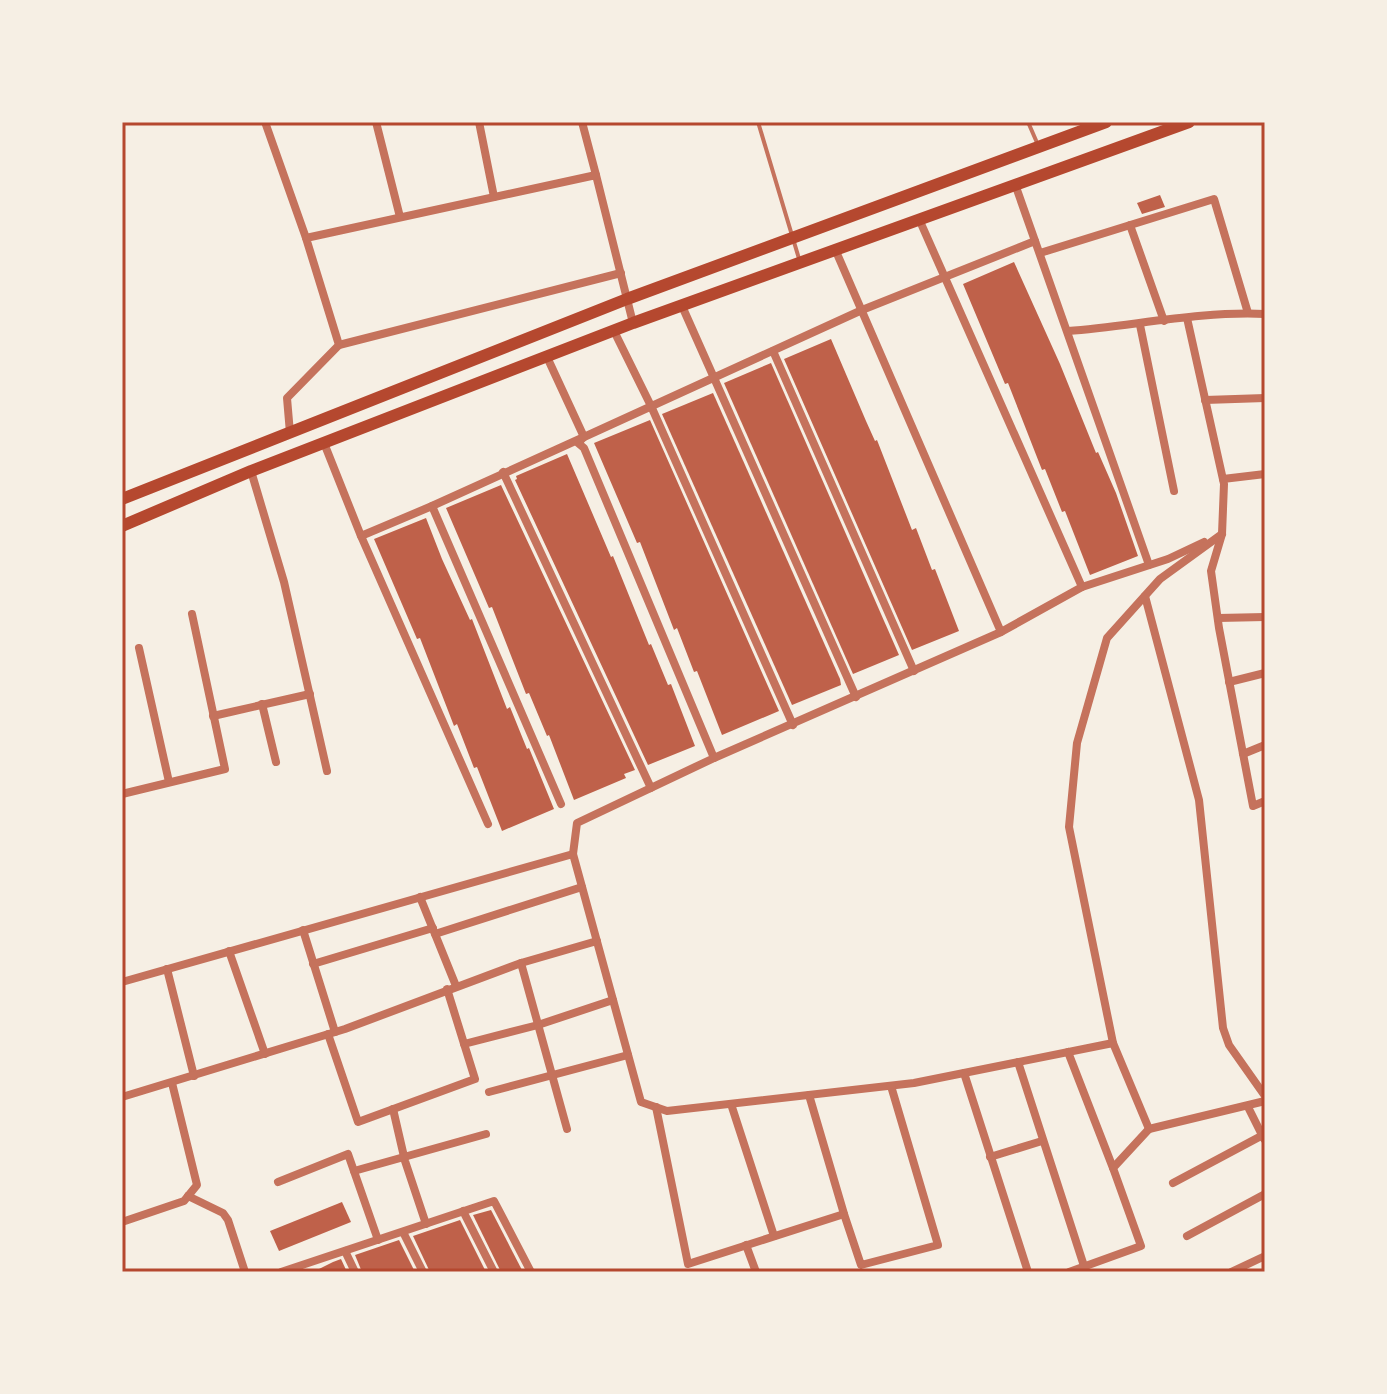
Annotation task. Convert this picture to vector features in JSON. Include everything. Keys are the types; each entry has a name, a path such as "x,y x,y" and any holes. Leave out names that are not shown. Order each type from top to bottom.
{"main road":[{"path":"122,499 627,299 1106,122"},
{"path":"122,526 251,471 633,323 1189,122"}],"street":[{"path":"265,122 339,345"},
{"path":"376,122 400,217"},
{"path":"479,122 494,197"},
{"path":"582,122 633,323"},
{"path":"306,238 596,175"},
{"path":"1015,184 1149,565"},
{"path":"1040,253 1214,199 1248,313"},
{"path":"919,219 1082,587"},
{"path":"1130,225 1164,321"},
{"path":"361,536 862,310 1035,241"},
{"path":"835,249 1001,632"},
{"path":"290,433 287,398 339,345 621,273"},
{"path":"682,306 856,697"},
{"path":"1068,331 1140,325 1225,312 1265,314"},
{"path":"1187,318 1223,479 1222,534 1211,571 1218,618 1253,806 1265,801"},
{"path":"1140,325 1174,491"},
{"path":"614,331 651,406 793,725"},
{"path":"773,351 914,671"},
{"path":"547,357 584,437"},
{"path":"1205,400 1265,398"},
{"path":"584,437 578,443 584,448 714,758"},
{"path":"324,443 361,536 488,824"},
{"path":"251,471 284,582 327,771"},
{"path":"503,472 651,788"},
{"path":"1223,479 1265,474"},
{"path":"432,506 561,804"},
{"path":"1113,1043 891,1086 667,1111 641,1102 573,854 577,823 714,758 1001,632 1082,587 1149,565 1222,534"},
{"path":"1149,1129 1113,1043 1069,827 1077,743 1107,638 1160,579 1222,534"},
{"path":"1113,1168 1149,1129 1248,1107 1265,1099 1229,1045 1223,1028 1199,800 1145,596"},
{"path":"122,794 225,769 192,614"},
{"path":"1218,618 1265,617"},
{"path":"139,648 169,782"},
{"path":"1229,682 1265,673"},
{"path":"213,716 310,694"},
{"path":"262,704 276,762"},
{"path":"1243,754 1265,745"},
{"path":"122,982 573,854"},
{"path":"313,964 582,887"},
{"path":"303,930 358,1122 475,1079 434,931 420,897"},
{"path":"122,1097 332,1033 521,963 597,941"},
{"path":"229,951 265,1054"},
{"path":"521,963 567,1129"},
{"path":"167,969 194,1076"},
{"path":"464,1044 538,1025 613,1000"},
{"path":"1068,1052 1141,1246 1069,1272"},
{"path":"489,1092 628,1055"},
{"path":"1018,1062 1084,1266"},
{"path":"964,1073 1028,1272"},
{"path":"122,1222 184,1201 197,1185 172,1083"},
{"path":"809,1095 861,1265 938,1245 891,1086"},
{"path":"731,1104 774,1236"},
{"path":"656,1107 690,1268 746,1245 844,1214"},
{"path":"1173,1183 1264,1138 1248,1107"},
{"path":"393,1109 426,1224"},
{"path":"354,1171 486,1134"},
{"path":"990,1157 1042,1141"},
{"path":"278,1182 348,1154 378,1240"},
{"path":"1187,1236 1265,1194"},
{"path":"188,1196 223,1213 245,1272"},
{"path":"281,1272 494,1201 531,1272"},
{"path":"463,1211 494,1272"},
{"path":"403,1232 423,1272"},
{"path":"746,1245 756,1272"},
{"path":"345,1251 355,1272"},
{"path":"1231,1272 1265,1256"}],"lane":[{"path":"758,122 800,262"},
{"path":"1028,122 1038,147"}],"building":[{"path":"1160,195 1165,207 1142,214 1137,203"},
{"path":"1014,262 1116,493 1138,556 1090,575 1065,511 1062,512 1045,469 1042,470 1008,383 1005,384 963,284"},
{"path":"831,339 877,440 912,530 916,528 932,570 935,569 959,631 912,650 784,359"},
{"path":"771,363 899,655 853,674 724,383"},
{"path":"713,393 840,679 841,685 792,705 662,414"},
{"path":"650,420 779,711 722,735 697,671 694,672 677,628 674,630 640,542 637,543 594,443"},
{"path":"567,454 649,645 668,685 671,684 695,746 648,765 515,480 516,476"},
{"path":"501,485 635,770 624,774 626,778 574,800 549,735 529,693 526,694 492,607 489,608 446,508"},
{"path":"426,518 442,559 472,619 507,709 510,707 554,809 502,831 477,767 474,768 457,724 454,726 420,638 417,639 374,539"},
{"path":"342,1202 351,1222 279,1251 270,1231"},
{"path":"491,1210 523,1272 501,1272 473,1215"},
{"path":"460,1220 486,1272 430,1272 413,1236"},
{"path":"399,1240 415,1272 362,1272 355,1255"},
{"path":"341,1259 347,1272 313,1272 333,1262"}]}
